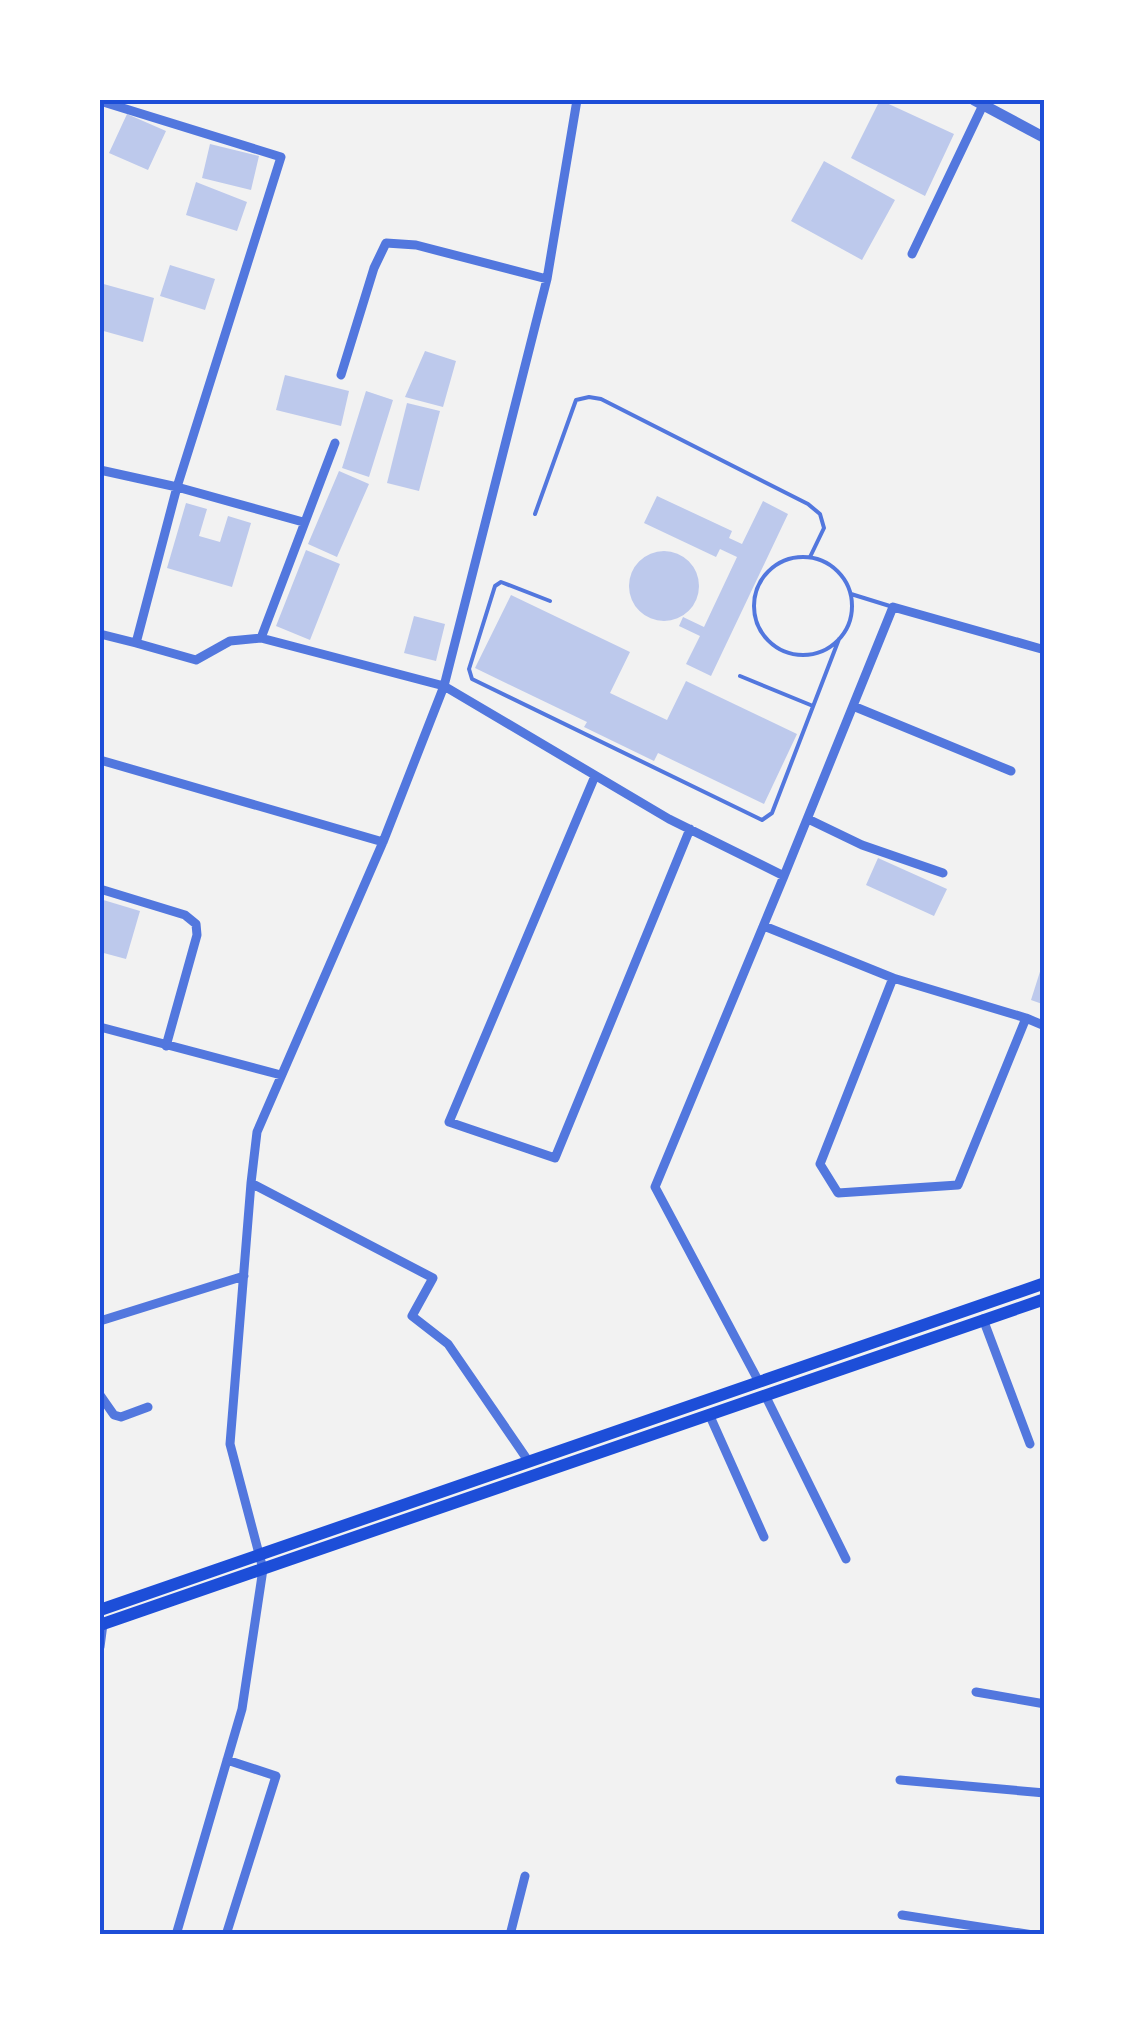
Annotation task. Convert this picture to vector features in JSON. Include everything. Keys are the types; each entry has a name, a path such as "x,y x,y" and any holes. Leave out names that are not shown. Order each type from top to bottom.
{"main road":[{"path":"261,1562 709,1414 762,1388 1045,1283"},
{"path":"101,1620 529,1462 1045,1299"}],"street":[{"path":"176,1935 242,1708 261,1562 230,1444 257,1132 383,842 444,686 547,280 576,100"},
{"path":"100,102 281,158 176,487 136,643"},
{"path":"912,254 978,102 1045,138"},
{"path":"341,375 374,268 386,242 416,245 547,280"},
{"path":"261,638 335,443"},
{"path":"100,470 304,522"},
{"path":"846,1558 762,1388 655,1187 893,607 1045,650"},
{"path":"100,634 196,660 230,642 261,638 444,686 690,830 784,876"},
{"path":"853,706 1011,770"},
{"path":"100,760 383,842"},
{"path":"595,776 449,1122 555,1158 690,830"},
{"path":"808,819 862,845 942,874"},
{"path":"100,889 186,915 196,924 197,935 166,1046"},
{"path":"764,926 893,978 1045,1026"},
{"path":"893,978 820,1164 838,1194 958,1185 1026,1018"},
{"path":"100,1027 282,1075"},
{"path":"251,1184 433,1278 412,1316 448,1344 529,1462"},
{"path":"100,1321 244,1276"},
{"path":"982,1320 1030,1444"},
{"path":"100,1395 114,1415 121,1417 148,1407"},
{"path":"709,1414 764,1537"},
{"path":"100,1647 101,1620"},
{"path":"976,1692 1045,1704"},
{"path":"226,1760 276,1776 226,1935"},
{"path":"900,1780 1045,1793"},
{"path":"510,1935 524,1876"},
{"path":"902,1915 1034,1935"}],"lane":[{"path":"535,514 576,400 589,396 808,504 820,514 824,528 810,557"},
{"path":"550,602 500,582 469,668 472,678 762,820 772,813 852,610 844,578 834,566 810,557 787,559 772,566 761,578 754,609 757,625 766,639 779,649 811,654 840,639"},
{"path":"851,594 893,607"},
{"path":"740,676 813,706"}],"building":[{"path":"880,100 954,134 925,196 851,158"},
{"path":"127,114 166,131 148,170 109,153"},
{"path":"210,144 259,156 251,190 202,178"},
{"path":"824,161 895,200 862,260 791,221"},
{"path":"196,182 247,202 237,231 186,215"},
{"path":"170,265 215,279 205,310 160,296"},
{"path":"100,283 154,298 143,342 100,330"},
{"path":"425,351 456,361 443,407 405,397"},
{"path":"285,375 349,391 341,426 276,410"},
{"path":"366,391 393,400 369,477 342,468"},
{"path":"407,403 440,411 419,491 387,483"},
{"path":"339,471 369,484 337,557 308,544"},
{"path":"657,496 732,531 729,538 742,544 763,501 788,514 711,676 686,664 700,636 679,626 683,617 704,627 737,557 720,549 716,557 644,523"},
{"path":"186,503 207,509 199,536 220,542 228,516 251,523 232,587 167,568"},
{"path":"306,550 340,564 310,640 276,626"},
{"path":"664,551 689,561 699,586 689,611 664,621 639,611 629,586 639,561"},
{"path":"511,595 630,652 610,693 667,720 686,681 797,734 764,804 658,753 654,761 584,727 587,722 475,668"},
{"path":"414,616 445,624 436,661 404,653"},
{"path":"878,858 947,889 934,916 866,885"},
{"path":"100,899 140,911 126,959 100,952"},
{"path":"1045,960 1045,1005 1031,1000"}]}
